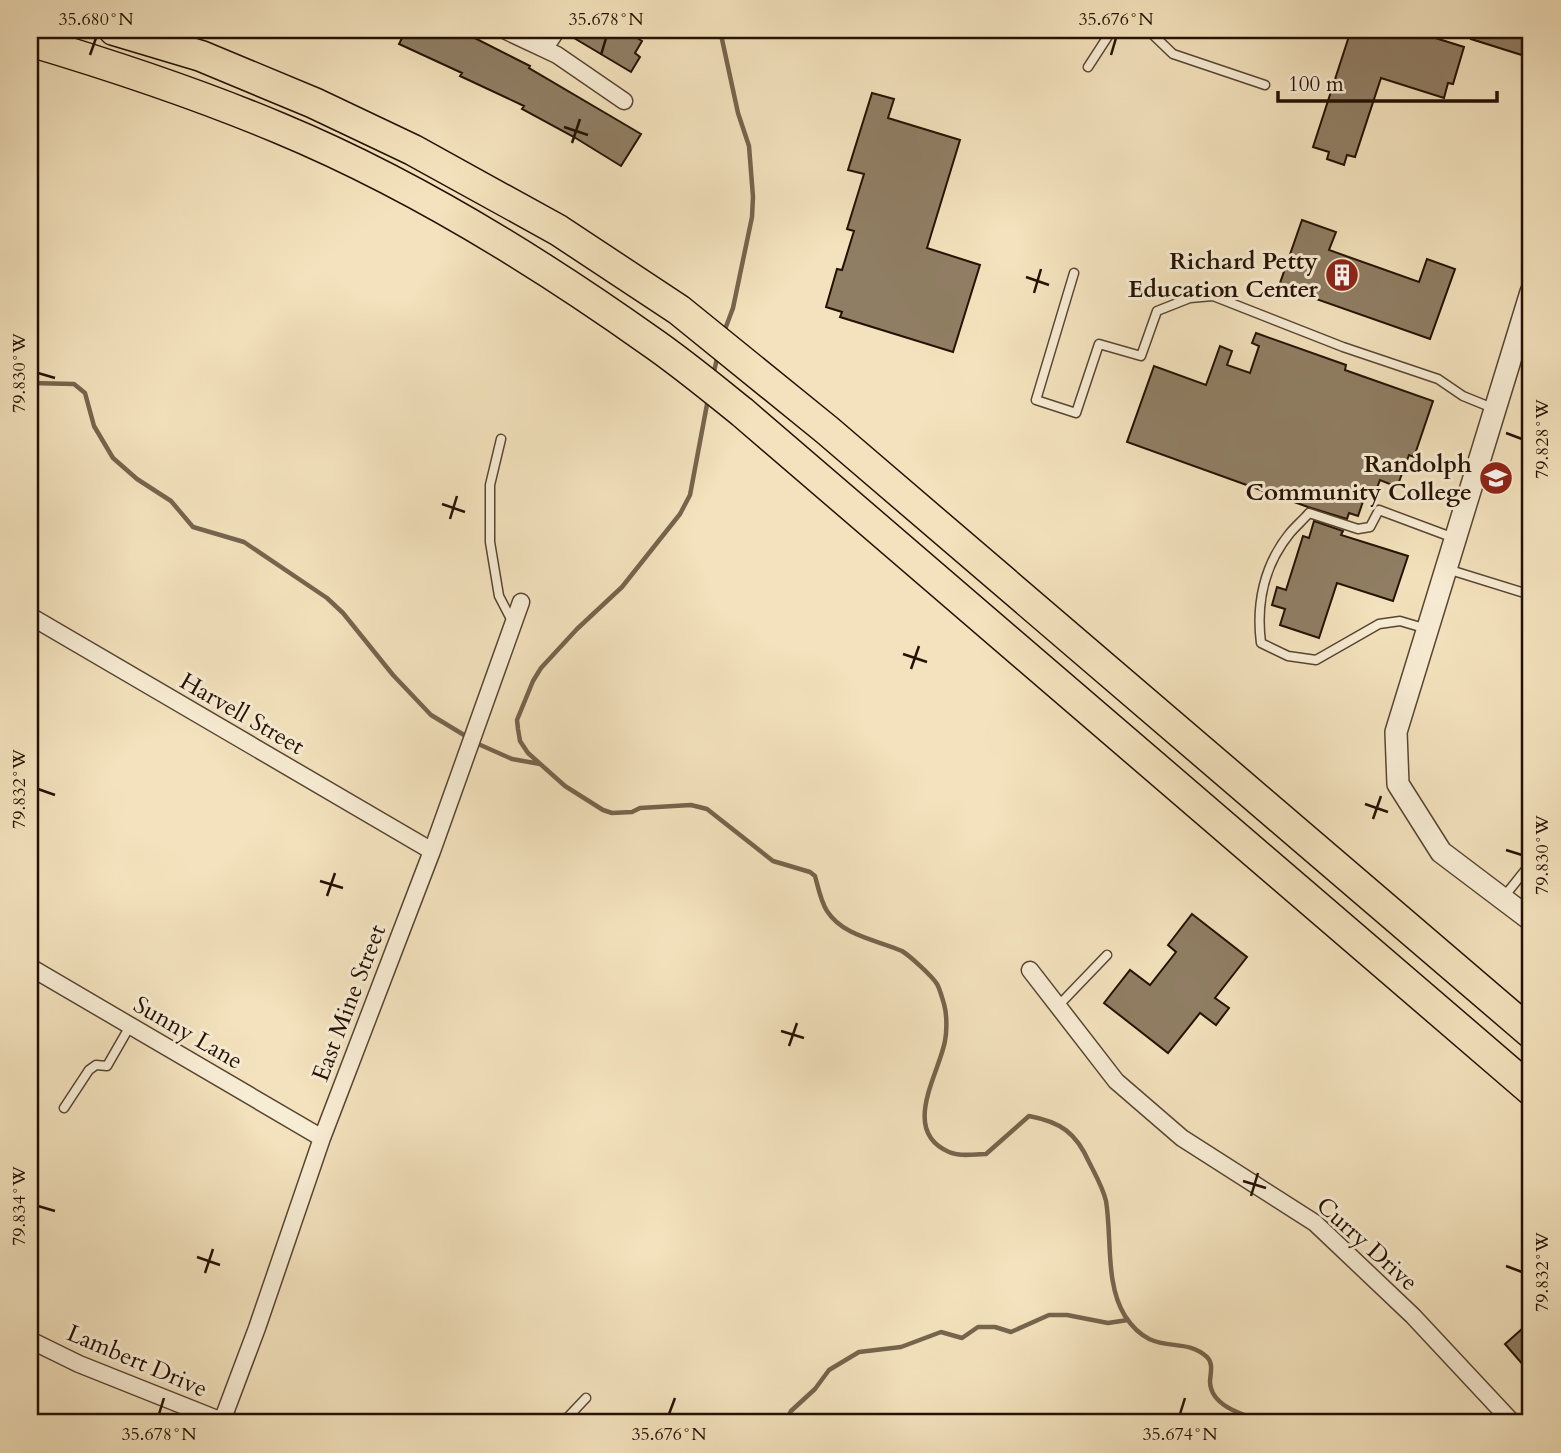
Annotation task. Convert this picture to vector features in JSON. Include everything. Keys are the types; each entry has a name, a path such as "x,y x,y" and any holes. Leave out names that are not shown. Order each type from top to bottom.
{"highway":[{"path":"114,30 201,56 314,103 413,150 558,230 680,310 837,438 1531,1033"},
{"path":"30,41 95,60 281,129 372,172 479,231 652,342 742,412 1531,1090"},
{"path":"1470,980 1531,1013"},
{"path":"1476,1042 1531,1109"}],"street":[{"path":"504,30 544,49 624,101"},
{"path":"544,49 557,30"},
{"path":"1531,292 1396,732 1398,784 1441,852 1531,920"},
{"name":"East Mine Street","path":"224,1422 322,1139 432,851 521,602"},
{"name":"Harvell Street","path":"30,616 432,851"},
{"name":"Sunny Lane","path":"30,967 322,1139"},
{"name":"Curry Drive","path":"1030,970 1116,1081 1182,1138 1315,1223 1413,1316 1513,1423"},
{"name":"Lambert Drive","path":"30,1340 79,1364 224,1422"}],"lane":[{"path":"1088,67 1112,30"},
{"path":"1148,30 1173,54 1265,85"},
{"path":"1074,273 1035,400 1076,413 1099,344 1141,356 1157,311 1190,298 1213,296 1331,342 1438,379 1463,396 1495,409"},
{"path":"501,439 490,485 490,542 499,596 513,624"},
{"path":"1427,629 1400,621 1379,624 1316,660 1288,656 1261,643 1259,601 1270,564 1290,532 1309,513 1357,529 1370,527 1379,510 1454,538"},
{"path":"1445,568 1531,595"},
{"path":"1503,898 1531,863"},
{"path":"1058,1006 1107,955"},
{"path":"64,1108 89,1070 96,1065 107,1066 130,1026"},
{"path":"566,1423 586,1398"}],"building":[{"path":"406,30 459,30 530,66 529,68 641,134 621,166 522,109 524,106 399,44"},
{"path":"579,30 624,30 642,41 635,53 640,57 631,72 574,38"},
{"path":"1351,30 1410,30 1464,47 1453,84 1448,83 1444,98 1381,78 1355,157 1347,155 1344,165 1327,159 1329,152 1313,147"},
{"path":"1474,30 1531,30 1531,58 1471,39"},
{"path":"872,93 894,99 888,118 960,140 927,248 980,265 953,352 840,317 842,312 826,307 837,269 842,270 854,231 847,229 864,174 848,170"},
{"name":"Richard Petty Education Center","path":"1302,220 1336,232 1329,250 1419,282 1427,259 1455,269 1430,339 1279,286"},
{"path":"1256,333 1346,365 1345,370 1433,401 1414,457 1409,455 1397,487 1380,480 1375,493 1367,490 1358,516 1349,513 1347,519 1308,507 1127,442 1154,366 1206,385 1220,346 1232,351 1227,365 1250,373 1259,346 1252,343"},
{"path":"1314,521 1343,531 1341,535 1408,556 1393,601 1337,583 1319,638 1280,625 1285,609 1272,605 1277,587 1286,590 1303,536 1309,538"},
{"path":"1192,914 1247,957 1215,998 1229,1008 1216,1025 1200,1013 1168,1053 1104,1003 1130,970 1150,985 1176,952 1168,945"},
{"path":"1531,1321 1531,1374 1505,1344"}],"waterway":[{"path":"720,30 738,113 749,146 753,197 752,217 733,308 724,332"},
{"path":"713,376 718,354"},
{"path":"30,383 74,384 85,393 94,426 113,458 137,479 171,501 193,527 244,542 327,598 431,715 469,738"},
{"path":"708,399 690,495 680,514 622,587 577,629 541,668 517,720 520,741 528,753 565,786 603,810 612,813 632,812 640,808 691,805 707,809 773,861 815,876 825,907 842,926 902,951 921,966 938,986 946,1017 945,1041 926,1101 927,1130 935,1143 953,1154 986,1154 1029,1116 1066,1130 1079,1143 1105,1196 1114,1290 1125,1316 1146,1337 1157,1342 1188,1347 1207,1357 1211,1366 1212,1391 1223,1405 1267,1423"},
{"path":"476,743 512,759 540,764"},
{"path":"785,1423 791,1411 815,1389 829,1370 859,1352 901,1347 941,1332 962,1338 978,1327 995,1327 1011,1332 1049,1315 1067,1315 1108,1323 1128,1320"}],"place":[{"name":"Richard Petty Education Center","path":"1342,275"},
{"name":"Randolph Community College","path":"1496,478"}]}
